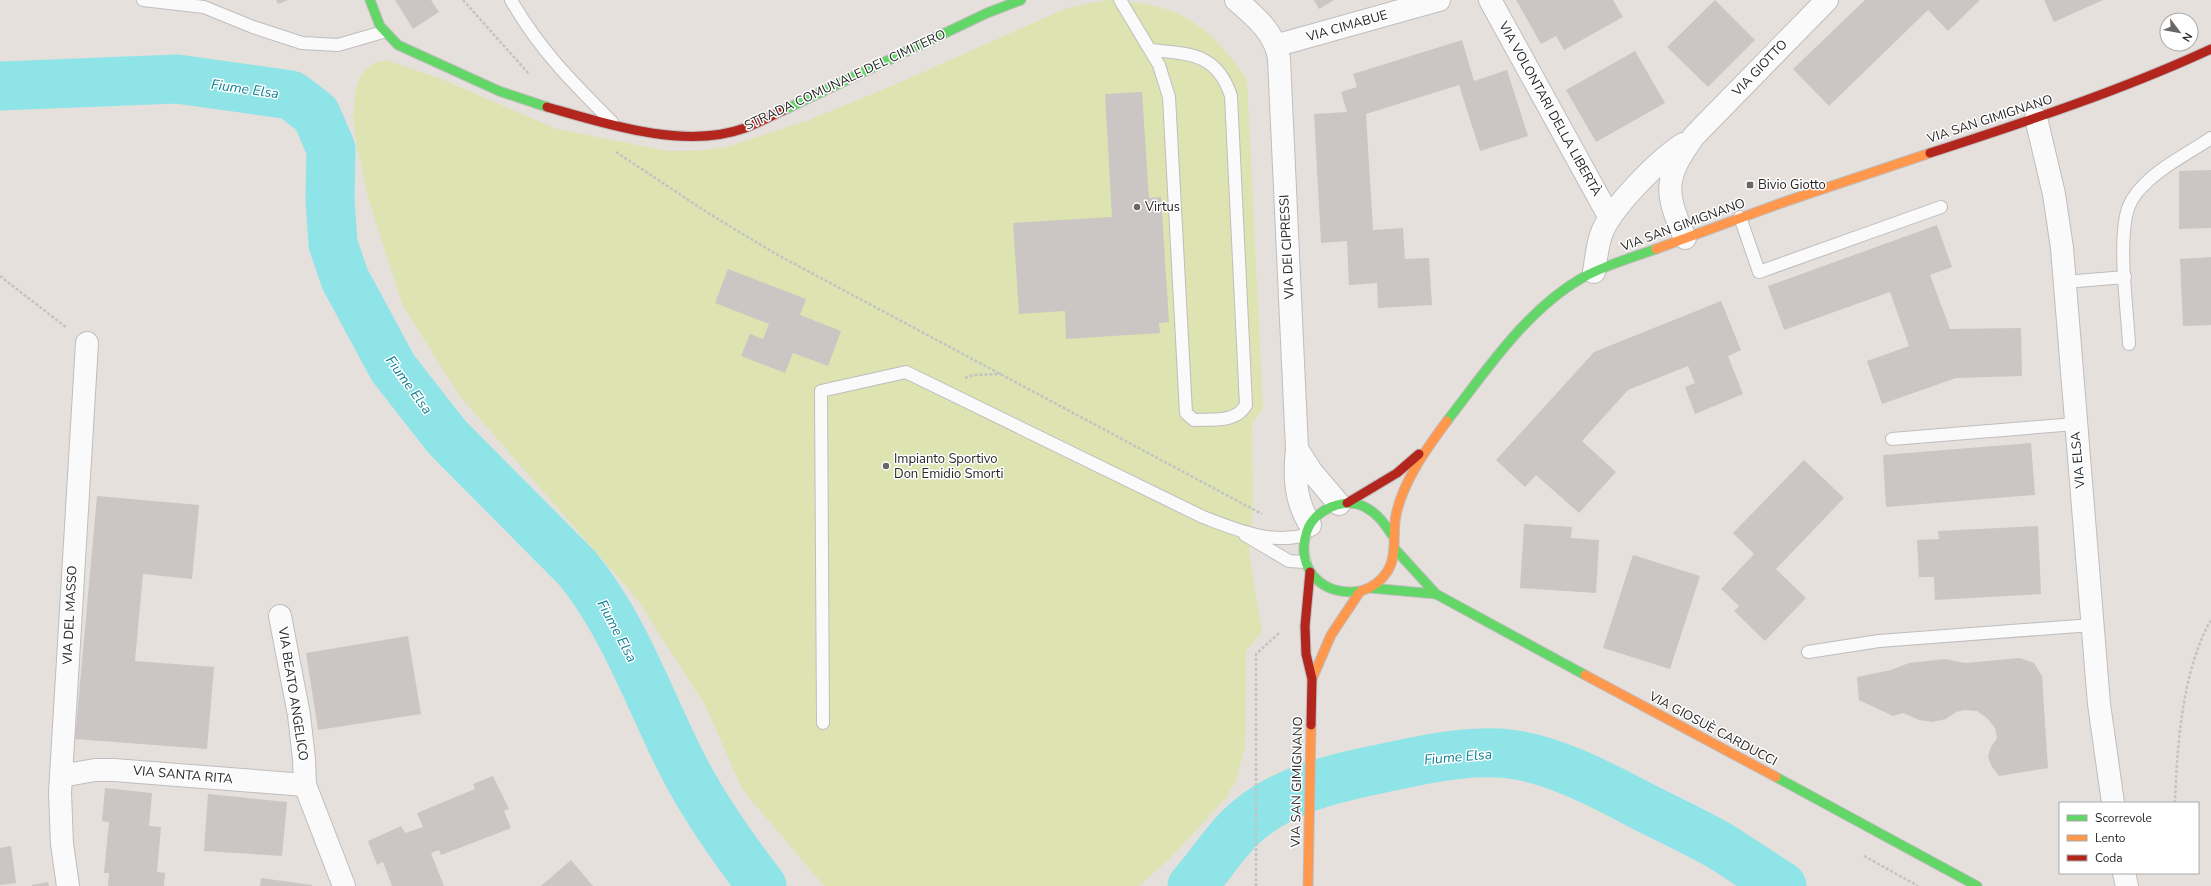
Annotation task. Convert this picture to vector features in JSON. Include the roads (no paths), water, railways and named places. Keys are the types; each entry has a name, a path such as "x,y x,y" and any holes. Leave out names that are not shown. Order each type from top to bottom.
{"main road":[{"name":"STRADA COMUNALE DEL CIMITERO","path":"370,0 378,25 383,32 398,45 513,96 550,108 616,125 689,136 720,135 745,128 987,13 1021,0"},
{"name":"VIA SAN GIMIGNANO","path":"1392,535 1398,506 1429,445 1488,368 1526,324 1564,290 1594,272 1740,217 2036,118 2116,89 2211,49"},
{"name":"VIA SAN GIMIGNANO","path":"1308,886 1312,679 1308,665 1306,644 1307,567 1303,549 1307,530 1317,515 1328,508 1343,503 1397,473 1429,445"},
{"name":"VIA SAN GIMIGNANO","path":"1307,567 1317,581 1336,592 1359,593 1380,581 1388,571 1394,548 1392,535 1386,522 1376,511 1362,505 1343,503"},
{"name":"VIA GIOSUÈ CARDUCCI","path":"1394,548 1436,594 1977,886"},
{"name":"VIA GIOSUÈ CARDUCCI","path":"1370,588 1436,594"},
{"name":"VIA SAN GIMIGNANO","path":"1312,679 1331,635 1359,593"}],"street":[{"path":"1236,0 1267,30 1278,46"},
{"name":"VIA CIMABUE","path":"1278,46 1439,0"},
{"name":"VIA VOLONTARI DELLA LIBERTÀ","path":"1490,0 1610,218"},
{"name":"VIA GIOTTO","path":"1594,272 1601,234 1610,218 1657,165 1694,136 1827,0"},
{"name":"VIA DEI CIPRESSI","path":"1278,46 1281,74 1287,245 1297,449 1295,478 1297,497 1307,530"},
{"name":"VIA ELSA","path":"2036,118 2057,211 2099,704 2113,802"},
{"name":"VIA GIOTTO","path":"1685,238 1673,209 1670,181 1674,167 1694,136"},
{"name":"VIA DEL MASSO","path":"68,886 60,826 61,776 87,343"},
{"name":"VIA DEI CIPRESSI","path":"1297,449 1311,471 1343,503"},
{"name":"VIA BEATO ANGELICO","path":"280,616 299,715 304,759 305,785 344,886"},
{"name":"VIA SANTA RITA","path":"61,776 90,771 114,770 305,785"},
{"path":"2124,874 2127,886"}],"lane":[{"path":"143,0 204,6 253,27 302,43 338,45 383,32"},
{"path":"511,0 531,34 543,50 616,125"},
{"path":"1120,0 1133,24 1151,50 1164,75 1169,97 1186,413 1194,420 1235,418 1242,413 1246,405 1231,96 1225,78 1210,63 1202,58 1192,54 1151,50"},
{"path":"2129,344 2125,277 2125,225 2128,209 2135,196 2152,177 2211,138"},
{"path":"1740,217 1759,272 1941,207"},
{"path":"2064,282 2125,277"},
{"path":"823,723 821,391 906,372 1197,514 1238,531 1289,560 1307,567"},
{"path":"1892,439 2075,424"},
{"path":"1238,531 1278,538 1307,530"},
{"path":"1808,652 1879,641 2092,625"}],"waterway":[{"name":"Fiume Elsa","path":"0,86 177,79 291,95 316,114 331,149 330,200 333,244 345,279 393,368 447,437 577,568 594,590 622,637 681,762 708,810 762,886"},
{"name":"Fiume Elsa","path":"1192,886 1242,825 1264,808 1279,800 1310,787 1342,777 1408,763 1459,754 1476,753 1510,754 1527,757 1577,774 1690,830 1728,851 1782,886"}],"place":[{"name":"Bivio Giotto","path":"1750,185"},
{"name":"Virtus","path":"1137,207"},
{"name":"Impianto Sportivo Don Emidio Smorti","path":"886,466"}]}
